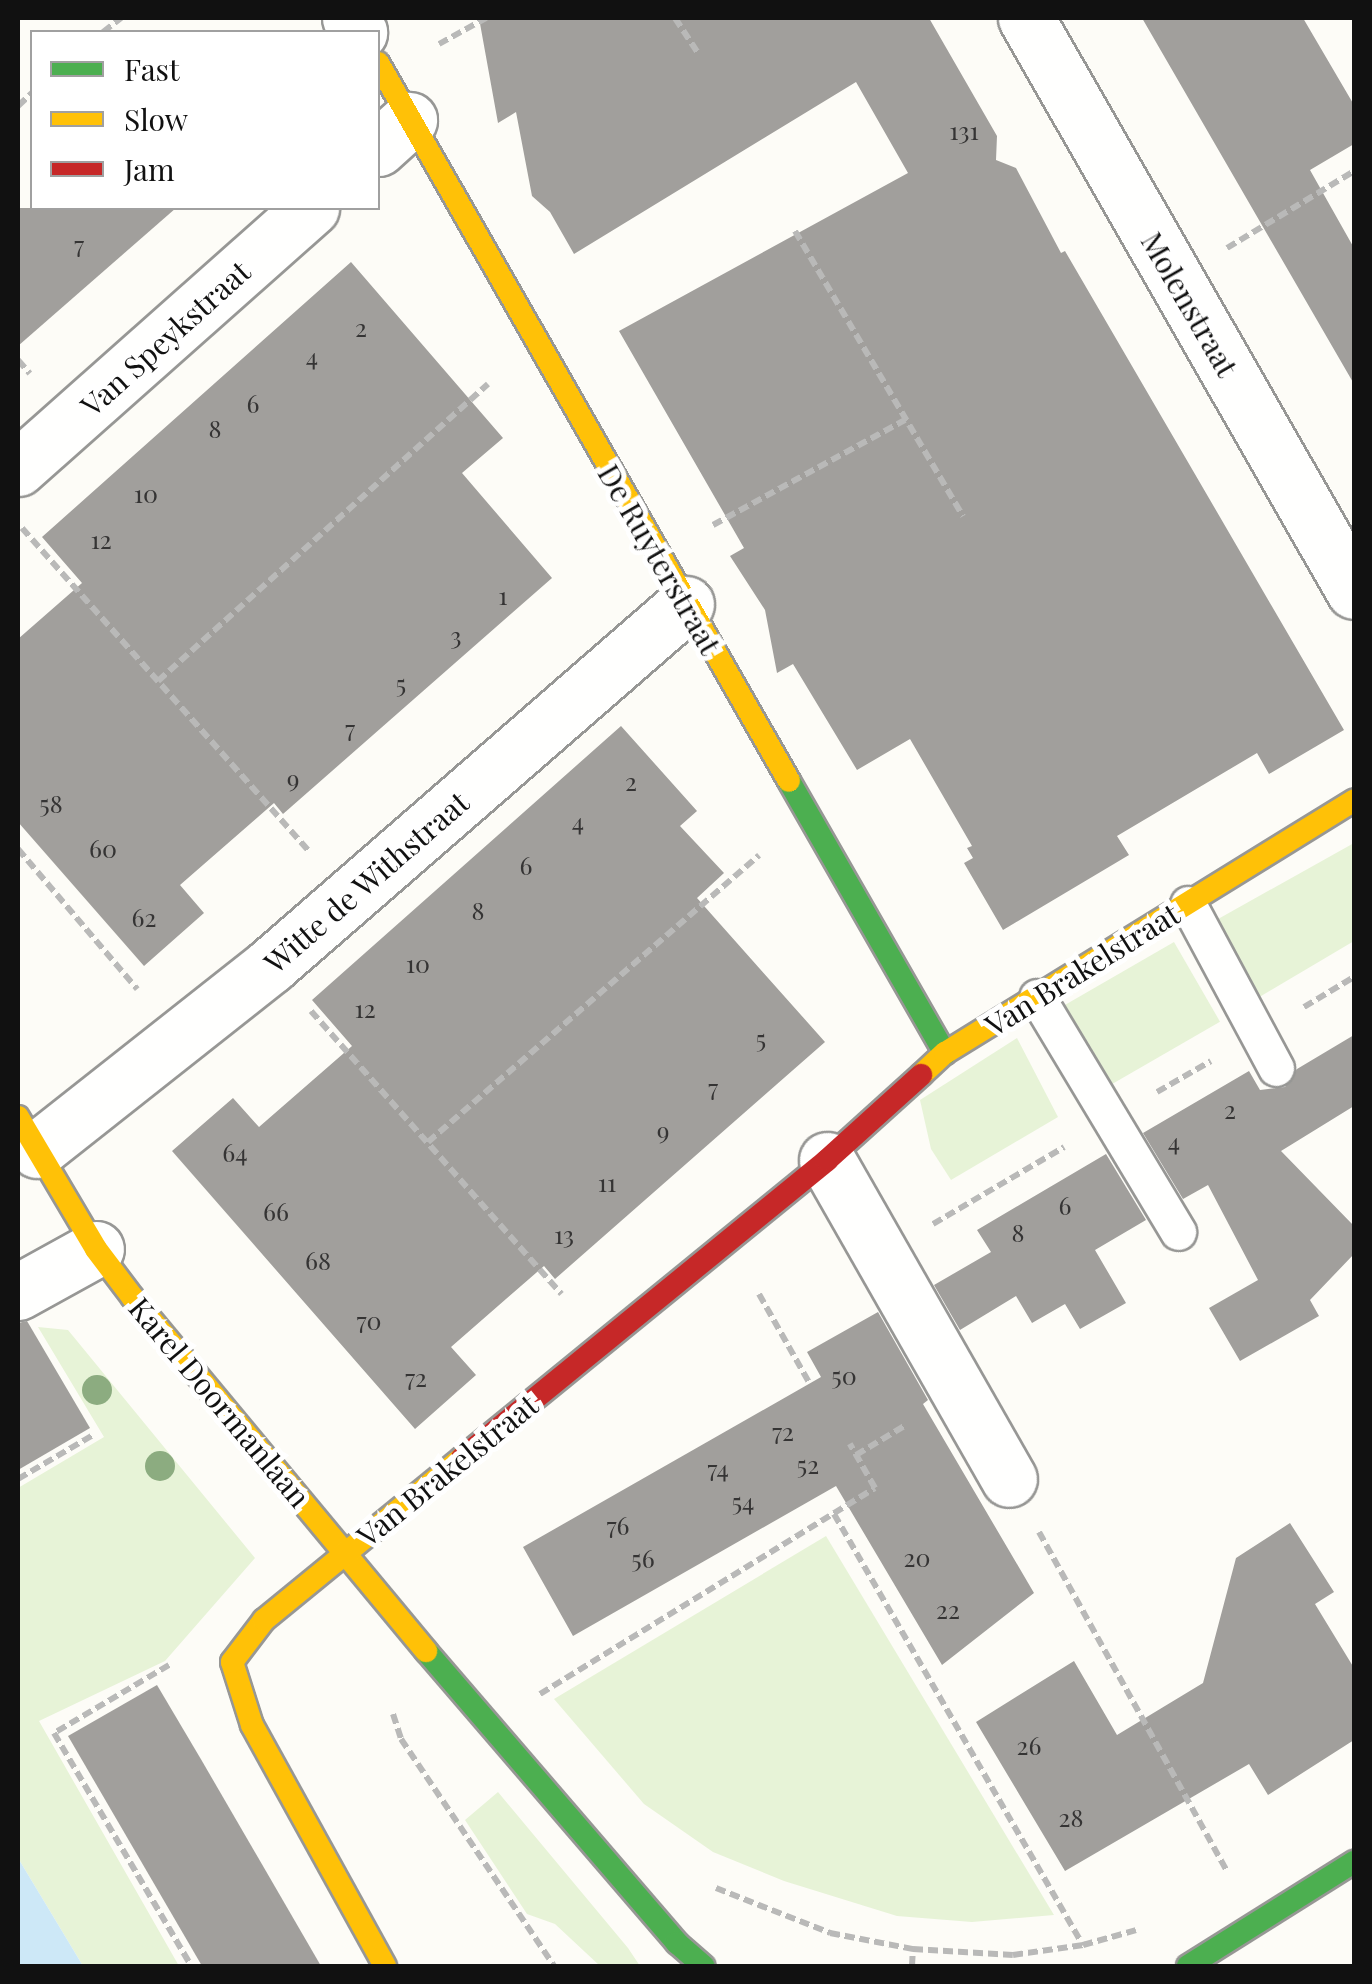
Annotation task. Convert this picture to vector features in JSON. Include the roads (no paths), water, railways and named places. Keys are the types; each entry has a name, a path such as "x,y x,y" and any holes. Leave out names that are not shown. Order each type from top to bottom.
{"street":[{"name":"Molenstraat","path":"1026,18 1354,591"},
{"name":"De Ruyterstraat","path":"380,72 393,134 535,342 945,1053"},
{"name":"Van Speykstraat","path":"18,468 309,210"},
{"name":"Witte de Withstraat","path":"27,1133 179,1037 271,965 686,604"},
{"name":"Van Brakelstraat","path":"345,1553 827,1160 945,1053 1354,800"},
{"name":"Karel Doormanlaan","path":"27,1133 96,1249 402,1625 703,1966"},
{"path":"827,1160 1009,1479"},
{"path":"18,1292 96,1249"},
{"path":"345,1553 264,1620 232,1662 252,1725 385,1966"},
{"path":"1188,1966 1354,1862"}],"lane":[{"path":"1188,904 1276,1068"},
{"path":"1038,997 1178,1232"}],"water":[{"path":"18,1858 83,1966 18,1966"}]}
